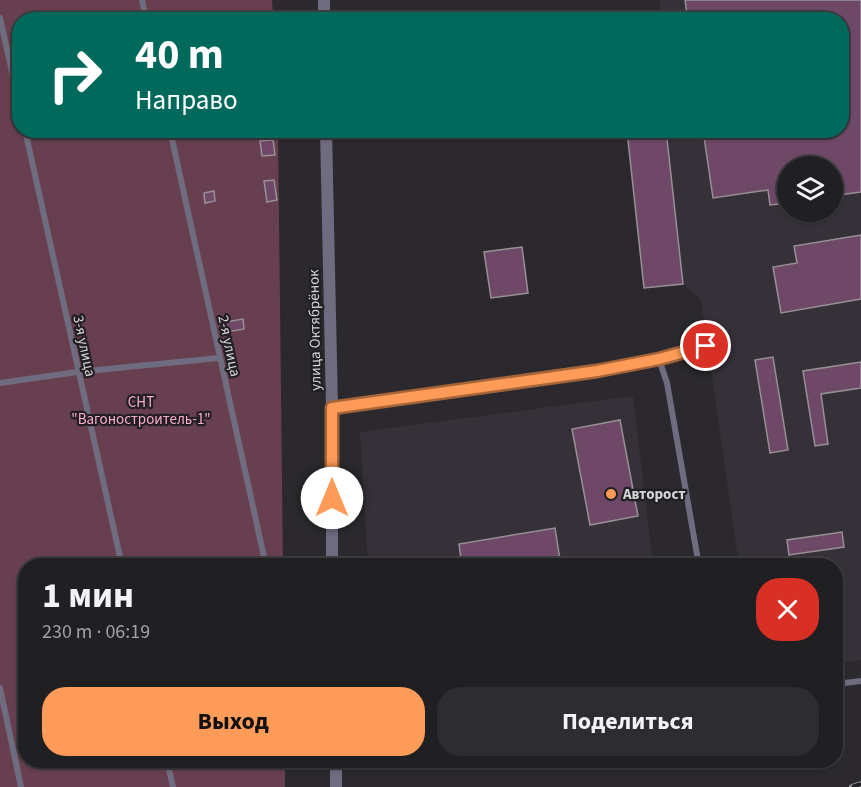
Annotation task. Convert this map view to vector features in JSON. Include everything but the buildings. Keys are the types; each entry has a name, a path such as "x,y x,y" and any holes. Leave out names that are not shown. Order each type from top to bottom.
{"street":[{"name":"улица Октябрёнок","path":"326,138 332,408 332,558"},
{"path":"336,768 336,787"}],"lane":[{"path":"0,18 12,71"},
{"name":"3-я улица","path":"27,138 120,558"},
{"name":"2-я улица","path":"172,138 264,558"},
{"path":"332,408 597,371 659,359 706,346"},
{"path":"0,383 77,372 219,358"},
{"path":"659,359 667,383 698,558"},
{"path":"843,683 861,681"},
{"path":"0,688 21,787"},
{"path":"169,768 173,787"}],"shaded area":[{"path":"659,0 861,0 861,660 843,663 843,558 738,558 701,300 683,284 644,288 628,138 849,138 849,12 661,12"},
{"path":"633,396 652,558 368,558 360,432"}],"green space":[{"name":"СНТ \"Вагоностроитель-1\"","path":"0,0 272,0 273,12 12,12 12,138 278,138 283,558 18,558 18,768 285,768 285,787 0,787"}],"railway":[{"path":"852,787 861,784"}],"place":[{"name":"Авторост","path":"611,494"}],"route":[{"path":"332,498 332,408 597,371 659,359 706,346"}]}
